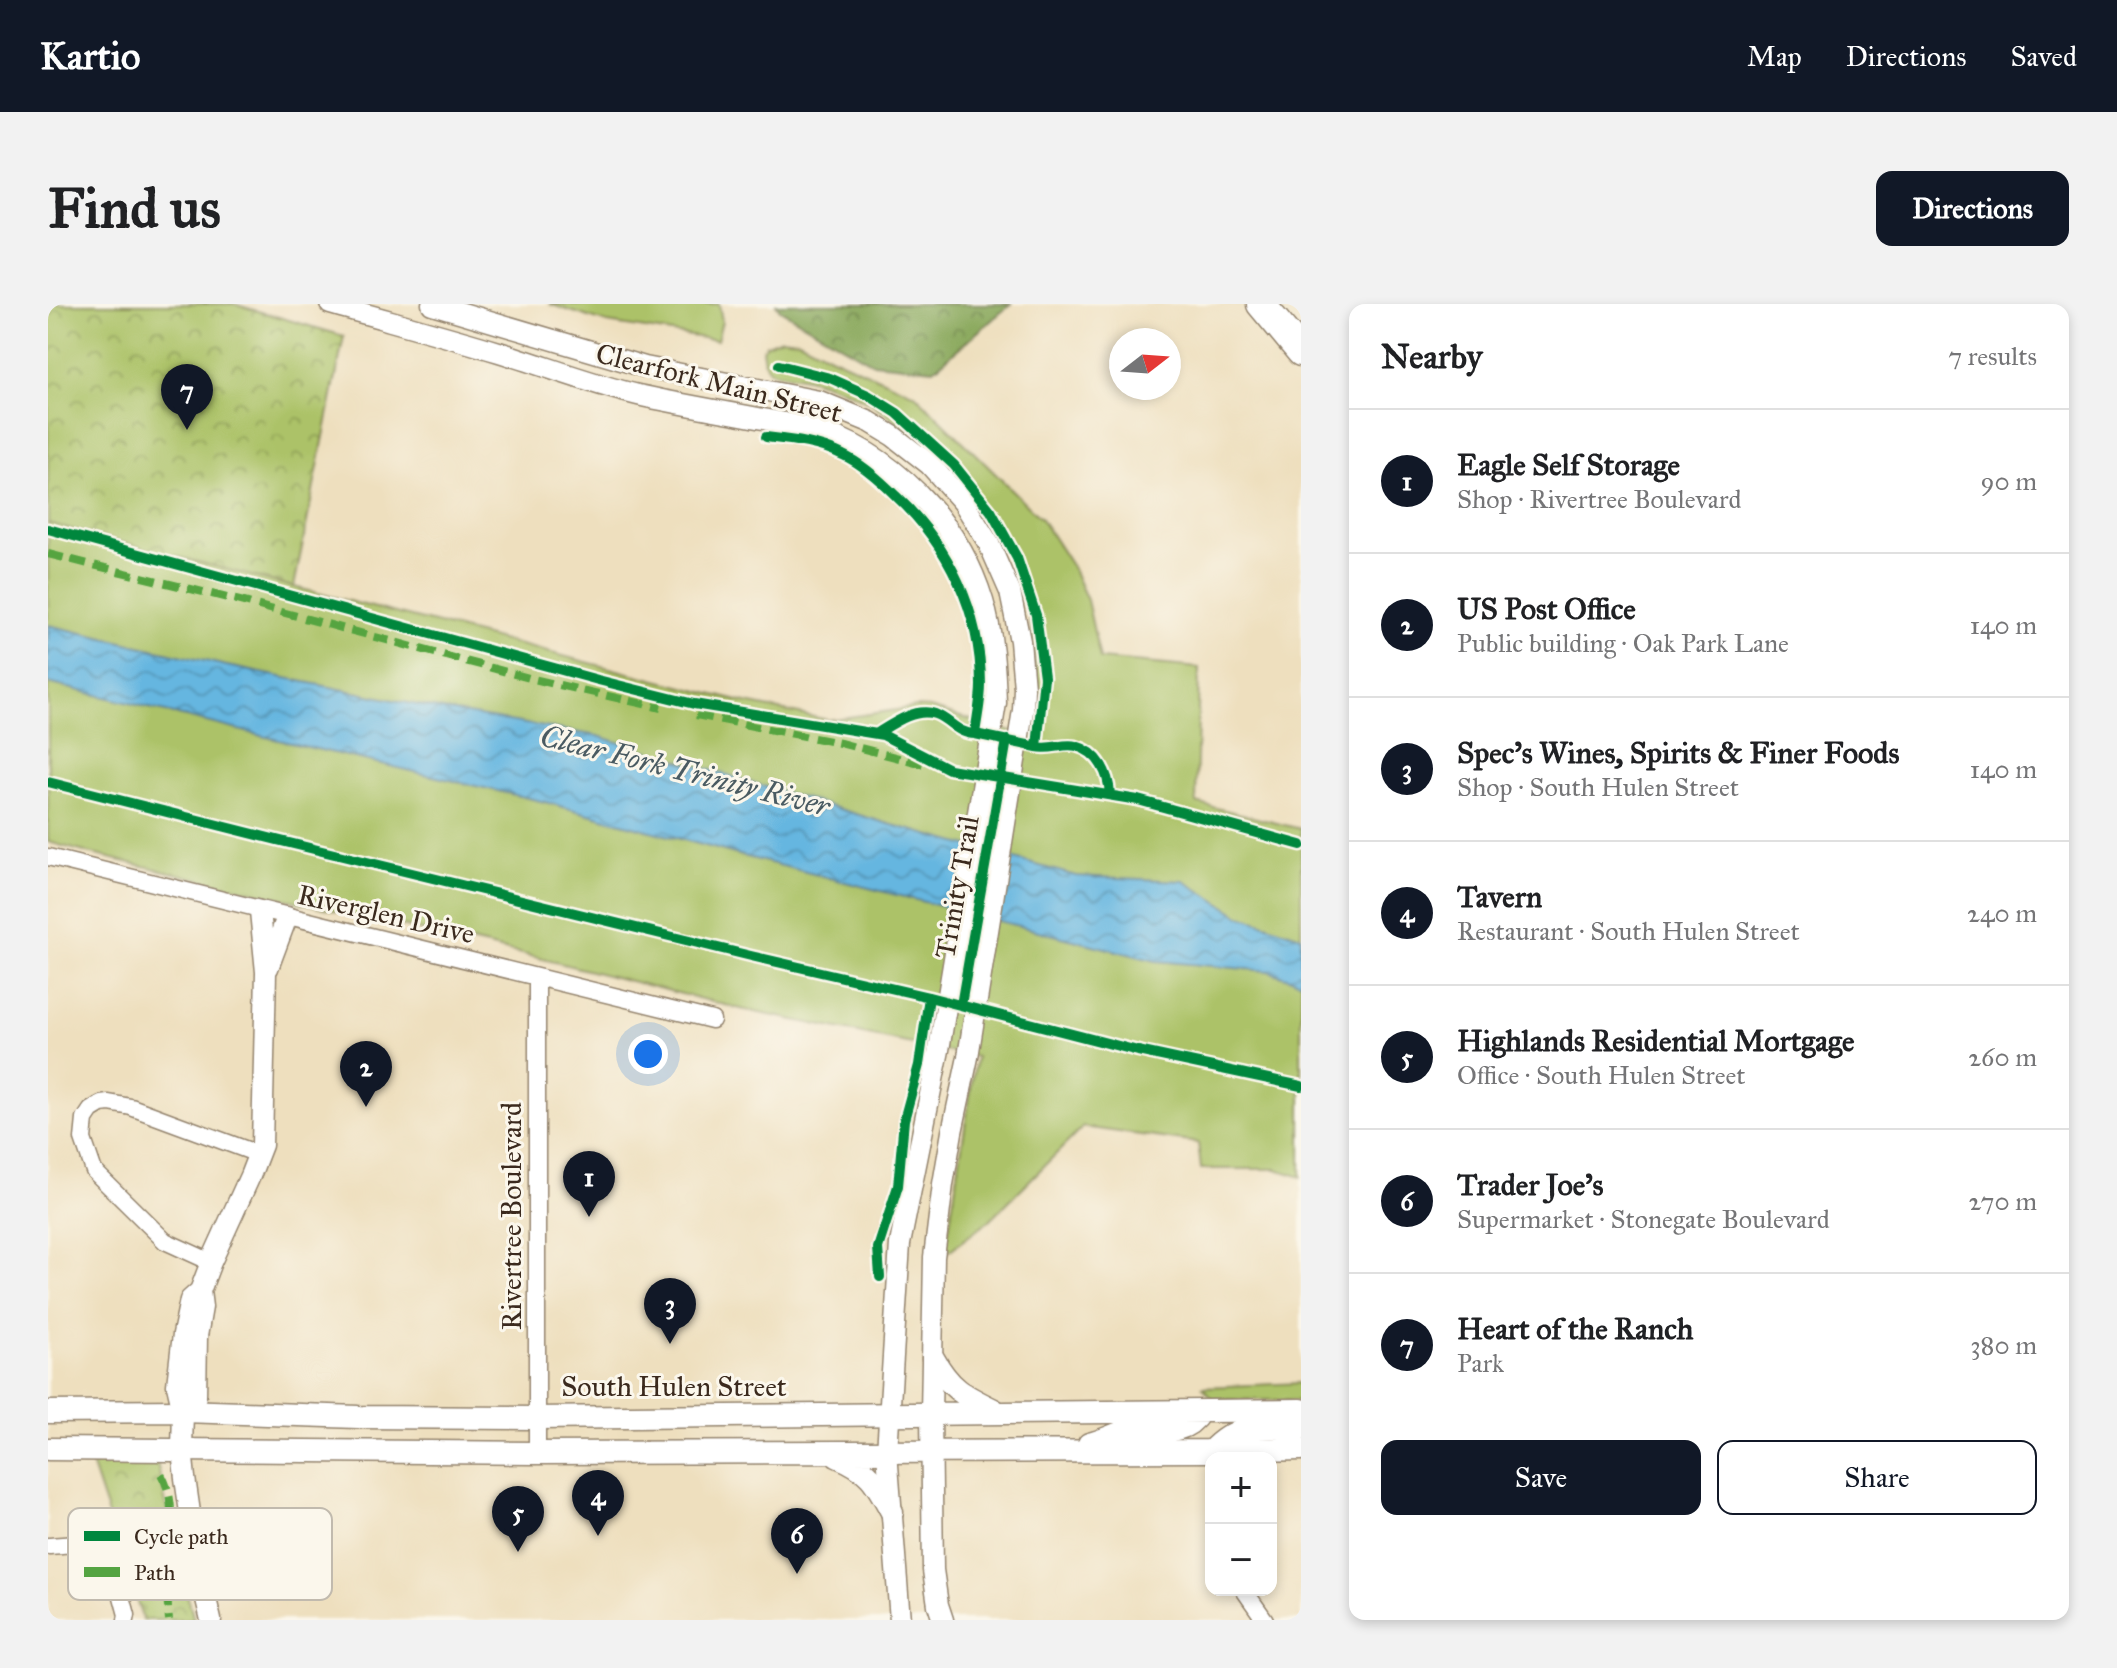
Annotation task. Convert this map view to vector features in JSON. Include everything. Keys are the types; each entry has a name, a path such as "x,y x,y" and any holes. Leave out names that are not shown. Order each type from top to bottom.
{"highway":[{"path":"1261,304 1301,352"}],"main road":[{"path":"933,1349 943,1376 961,1394 998,1412"},
{"name":"South Hulen Street","path":"48,1412 183,1411 358,1417 536,1418 1301,1410"},
{"path":"1053,1452 1107,1440 1127,1431 1180,1429 1193,1423 1200,1412"},
{"path":"1213,1452 1222,1439 1235,1432 1258,1428 1301,1428"},
{"path":"48,1449 1205,1455"},
{"path":"1256,1452 1301,1449"},
{"path":"828,1452 859,1465 877,1483 892,1512"}],"street":[{"name":"Clearfork Main Street","path":"330,304 638,395 811,428 845,441 877,459 910,486 941,519 964,557 983,600 992,645 996,703 939,1050 900,1244 887,1452 900,1620"},
{"name":"Clearfork Main Street","path":"432,304 645,367 819,401 870,422 930,465 963,502 989,544 1010,592 1020,641 1023,710 968,1057 943,1184 934,1257 931,1414 933,1570 943,1620"},
{"path":"742,415 746,387"},
{"name":"Riverglen Drive","path":"48,857 712,1020"},
{"path":"190,1508 182,1449 183,1411 196,1396 197,1336 202,1307 200,1291 250,1176 263,1135 266,972 260,911"},
{"path":"266,972 287,917"},
{"name":"Rivertree Boulevard","path":"537,978 537,1453"},
{"path":"211,1262 165,1241 94,1171 83,1139 85,1119 91,1110 101,1104 131,1107 258,1154"},
{"path":"898,1279 916,1281 922,1286 933,1349"},
{"path":"48,1546 68,1546"},
{"path":"1248,1596 1265,1620"},
{"path":"123,1600 126,1620"},
{"path":"206,1600 211,1620"}],"green space":[{"path":"48,304 234,304 344,336 294,587 48,523"},
{"path":"549,304 719,304 722,321 717,340 607,323"},
{"path":"776,304 1011,304 934,369 873,363 780,310"},
{"path":"781,338 799,340 915,394 1041,519 1072,567 1087,600 1100,659 1199,668 1196,803 1301,829 1301,1177 1276,1169 1201,1169 1198,1143 1083,1127 990,1220 945,1254 976,1057 745,1010 48,842 48,514 294,587 746,703 828,720 917,707 930,708 1029,737 1035,701 1035,662 1030,623 1006,550 987,516 938,456 874,405 831,386 771,371 764,361 762,349"},
{"path":"1301,1383 1301,1401 1213,1399 1203,1387"},
{"path":"90,1461 157,1463 167,1508 106,1508"},
{"path":"136,1600 189,1600 194,1620 143,1620"}],"water":[{"name":"Clear Fork Trinity River","path":"48,625 227,666 443,710 598,736 889,824 1076,876 1184,881 1241,916 1301,936 1301,982 1268,971 1156,961 735,854 545,802 48,683"}],"marked path":[{"path":"48,554 244,602 533,679 661,708"},
{"path":"696,715 840,743 927,765"},
{"path":"161,1474 171,1508"},
{"path":"168,1600 169,1620"}],"cycle path":[{"path":"766,437 815,445 850,459 878,479 915,515 946,558 968,606 980,658 980,703 975,734 1037,747 1044,677 1036,615 1017,558 991,511 954,465 897,413 868,395 830,378 779,365"},
{"path":"48,529 694,704 883,735 949,769 1138,800 1301,845"},
{"path":"876,734 904,718 927,712 941,717 963,732 975,734"},
{"name":"Trinity Trail","path":"961,1005 1007,740"},
{"path":"1037,747 1071,745 1091,753 1105,772 1110,795"},
{"path":"48,782 1138,1051 1301,1086"},
{"path":"880,1277 878,1248 898,1186 904,1120 919,1065 929,997"}],"place":[{"name":"Heart of the Ranch","path":"187,430"},
{"name":"US Post Office","path":"366,1107"},
{"name":"Eagle Self Storage","path":"589,1217"},
{"name":"Spec's Wines, Spirits & Finer Foods","path":"670,1344"},
{"name":"Tavern","path":"598,1536"},
{"name":"Highlands Residential Mortgage","path":"518,1552"},
{"name":"Trader Joe's","path":"797,1574"}]}
